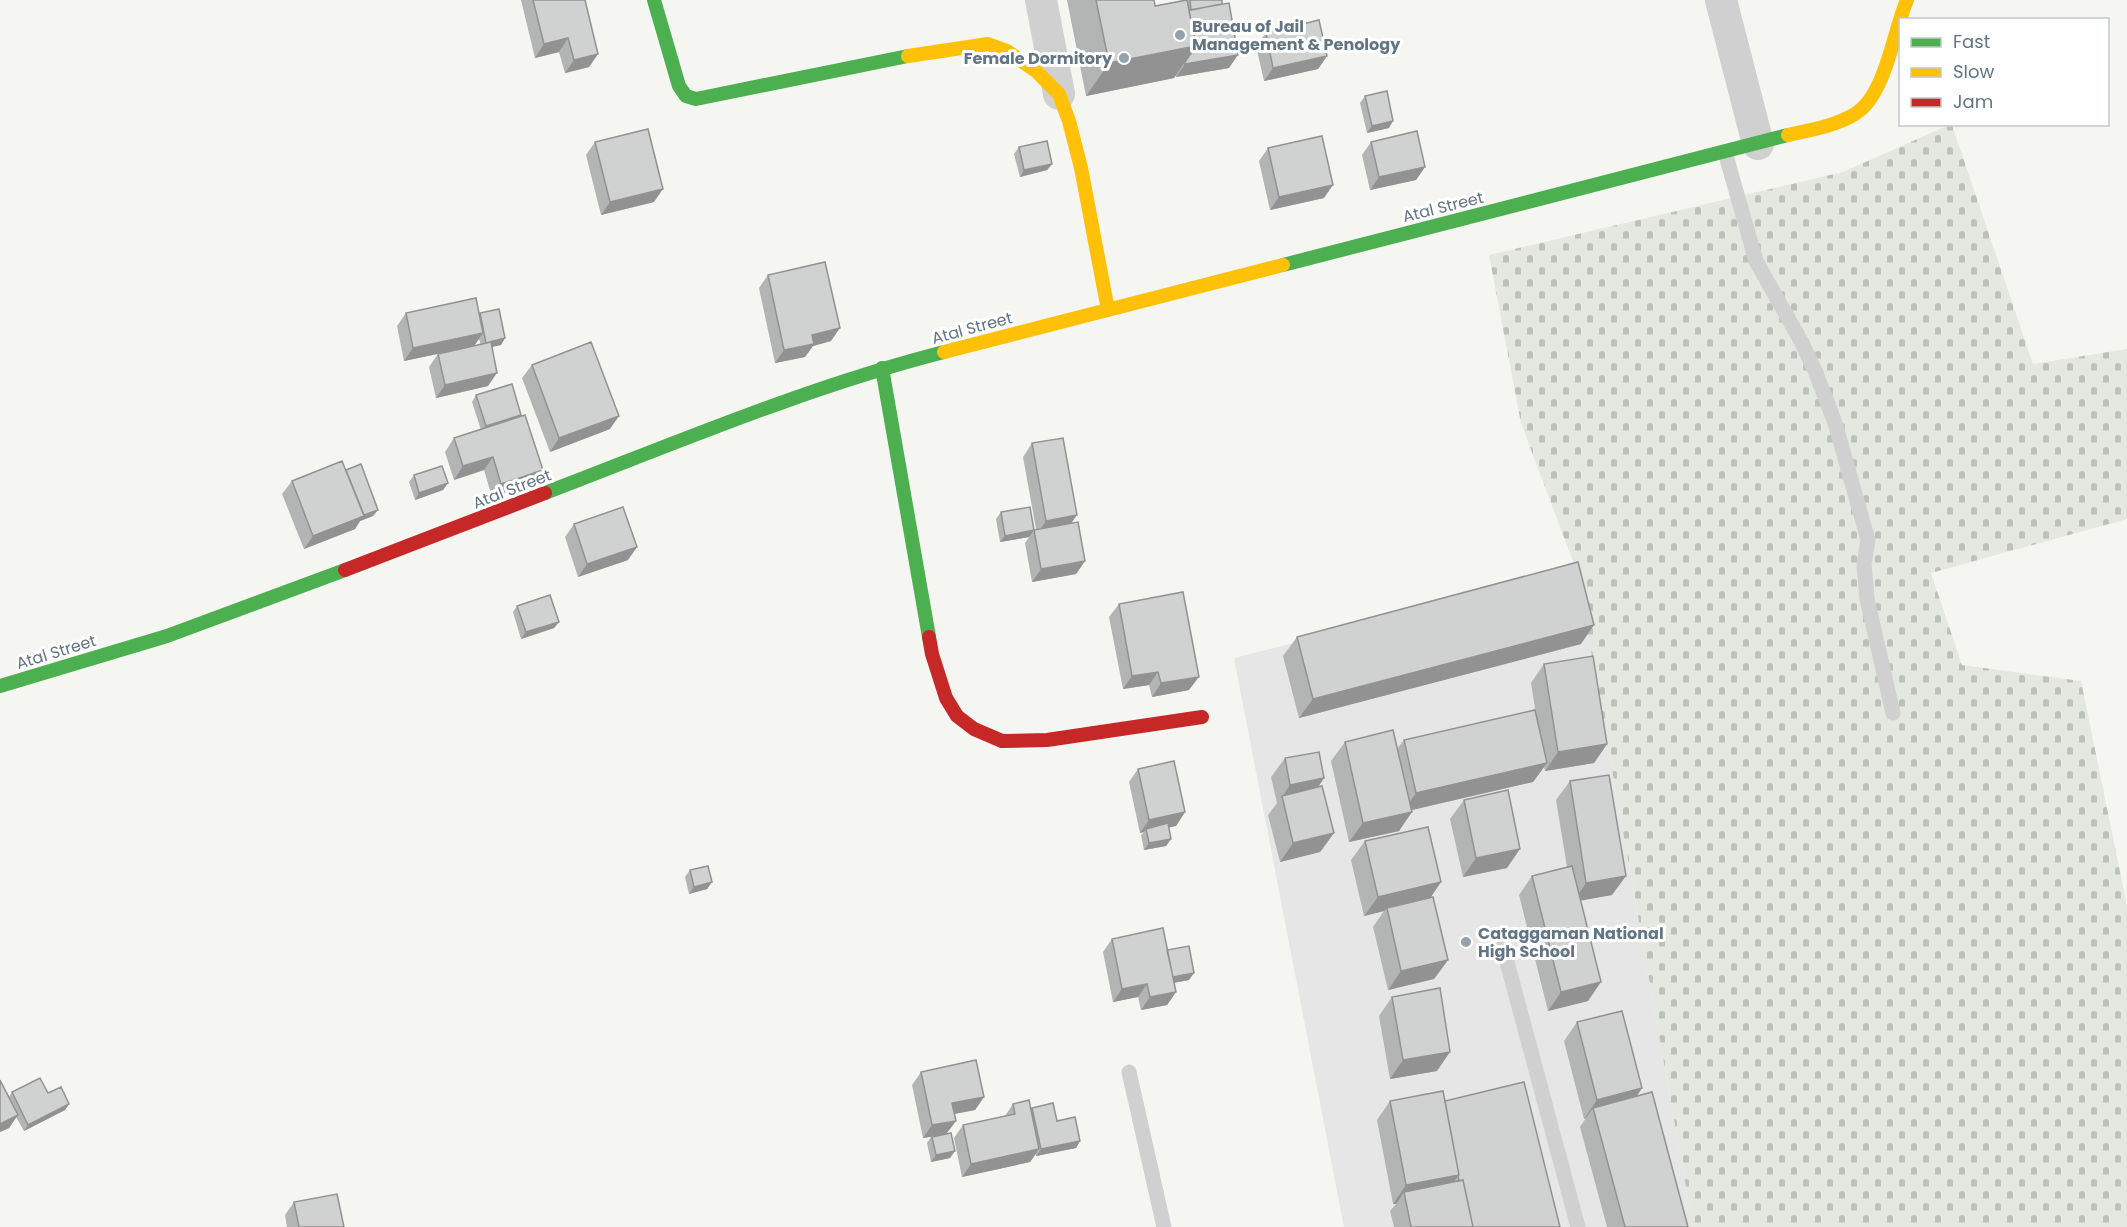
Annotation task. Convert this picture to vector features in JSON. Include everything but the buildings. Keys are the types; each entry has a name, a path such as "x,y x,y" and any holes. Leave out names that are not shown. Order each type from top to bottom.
{"street":[{"path":"654,0 679,86 686,96 696,99 922,53 988,44 1007,51 1036,71 1059,94"},
{"path":"1041,0 1059,94 1069,121 1081,168 1108,309"},
{"path":"1721,0 1758,144"},
{"name":"Atal Street","path":"0,686 167,636 364,563 769,407 882,368 1837,123 1862,109 1879,83 1899,14 1907,0"},
{"path":"882,368 932,654 946,698 957,716 974,729 1002,741 1047,740 1202,717"}],"lane":[{"path":"1725,152 1756,261 1802,343 1835,423 1868,540 1864,564 1867,599 1893,713"},
{"path":"1503,946 1578,1227"},
{"path":"1129,1072 1164,1227"}],"shaded area":[{"name":"Cataggaman National High School","path":"1577,572 1693,1227 1344,1227 1234,658"}],"green space":[{"path":"1947,126 1952,126 2033,364 2127,349 2127,519 1931,573 1962,665 2081,681 2127,906 2127,1227 1693,1227 1577,572 1521,423 1489,255 1843,172"}],"traffic: fast":[{"path":"654,0 679,86 686,96 696,99 908,56"},
{"path":"1283,265 1788,135"},
{"path":"545,493 792,399 944,352"},
{"path":"882,368 929,637"},
{"path":"0,686 167,636 345,570"}],"traffic: slow":[{"path":"1900,18 1907,0"},
{"path":"1788,135 1839,122 1866,105 1881,78 1899,23"},
{"path":"908,56 988,44 1007,51 1036,71 1059,94 1069,121 1081,168 1108,310"},
{"path":"944,352 1283,265"}],"traffic: jam":[{"path":"345,570 545,493"},
{"path":"929,637 946,698 957,716 974,729 1002,741 1047,740 1202,717"}],"place":[{"name":"Bureau of Jail Management & Penology","path":"1180,35"},
{"name":"Female Dormitory","path":"1124,58"},
{"name":"Cataggaman National High School","path":"1466,942"}]}
